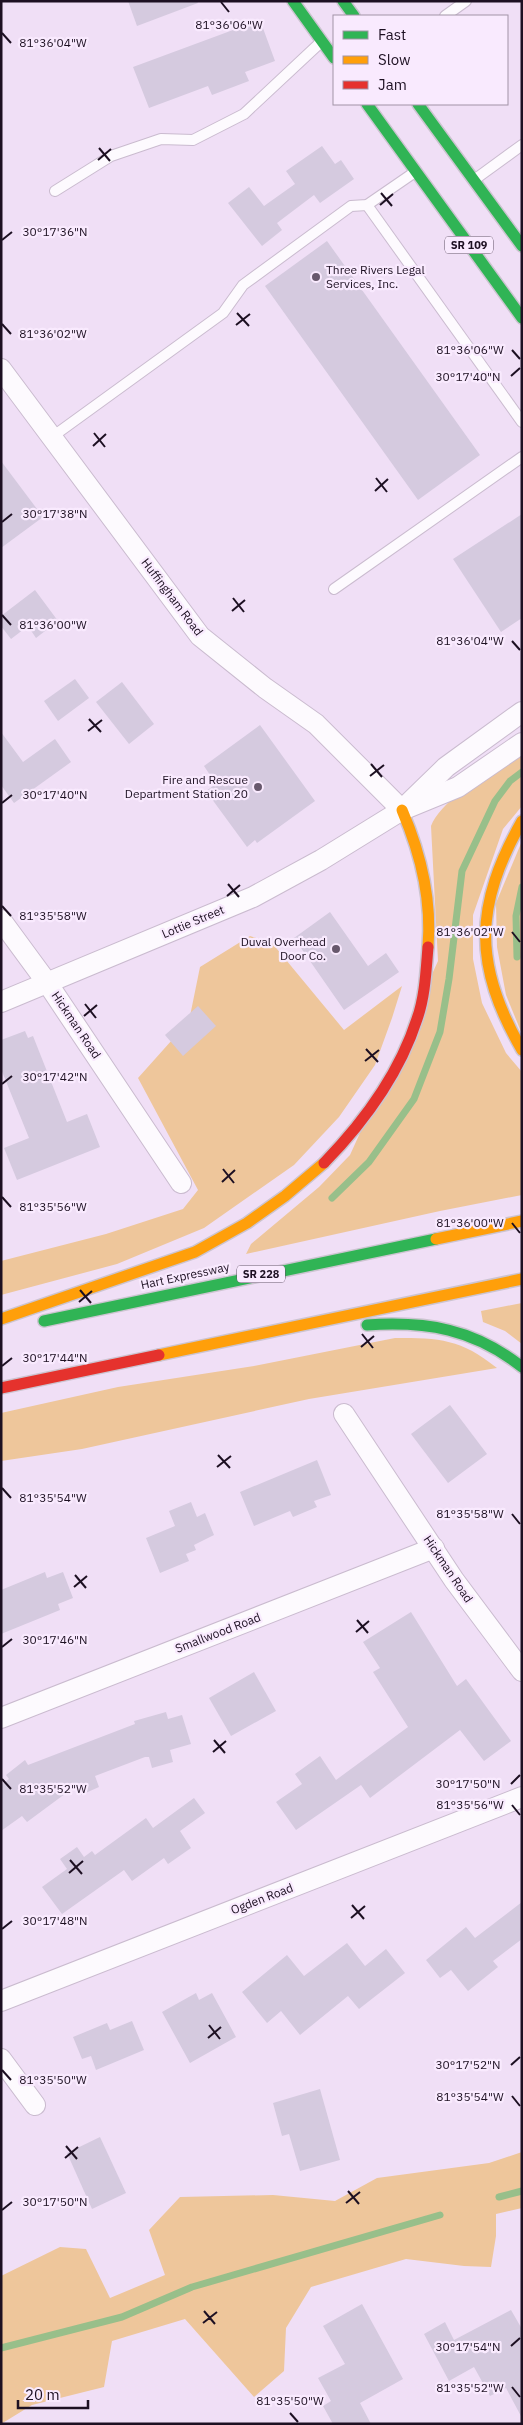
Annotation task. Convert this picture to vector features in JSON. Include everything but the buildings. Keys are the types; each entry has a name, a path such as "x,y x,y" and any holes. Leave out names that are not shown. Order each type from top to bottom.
{"main road":[{"path":"293,1 333,57"},
{"path":"343,1 353,15"},
{"name":"SR 109","path":"368,105 522,318"},
{"name":"SR 109","path":"419,105 522,246"},
{"path":"1,1319 195,1252 247,1223 286,1196 324,1163 354,1132 383,1091 403,1054 418,1018 425,980 428,943 425,879 416,843 402,810"},
{"path":"522,821 506,845 491,887 484,929 490,979 507,1027 522,1050"},
{"name":"Hart Expressway","path":"1,1330 522,1220"},
{"path":"1,1388 522,1279"},
{"path":"241,1337 382,1323 417,1323 455,1329 485,1341 522,1367"}],"street":[{"name":"Huffingham Road","path":"1,369 200,636 265,688 316,724 402,810"},
{"name":"Lottie Street","path":"402,810 446,767 522,712"},
{"name":"Lottie Street","path":"1,1002 253,897 321,860 402,810 458,787 522,742"},
{"name":"Hickman Road","path":"1,920 48,984 181,1183"},
{"name":"Hickman Road","path":"344,1414 454,1580 522,1672"},
{"name":"Smallwood Road","path":"1,1718 434,1548"},
{"name":"Ogden Road","path":"1,2001 522,1797"},
{"path":"1,2059 35,2105"}],"lane":[{"path":"446,15 466,1"},
{"path":"55,191 111,156 161,139 192,140 244,114 322,41"},
{"path":"474,180 522,145"},
{"path":"52,437 223,313 243,285 351,206 367,206 416,172"},
{"path":"367,206 522,422"},
{"path":"334,589 522,457"}],"shaded area":[{"path":"522,750 522,806 503,829 473,915 473,959 482,1003 506,1053 522,1072 522,1195 246,1254 251,1244 319,1187 350,1155 438,961 431,826 437,815 458,794"},
{"path":"522,841 522,1034 506,995 497,947 496,903"},
{"path":"250,936 272,943 344,1030 402,986 375,1065 339,1117 294,1165 204,1228 117,1264 1,1295 1,1261 106,1234 183,1209 198,1190 138,1078 189,1021 200,967"},
{"path":"522,1303 522,1344 505,1331 483,1322 481,1311"},
{"path":"395,1338 449,1342 472,1351 497,1368 309,1399 82,1449 1,1461 1,1413 118,1387 254,1366"},
{"path":"522,2152 522,2208 496,2214 496,2236 491,2267 464,2266 406,2259 311,2287 286,2328 284,2371 254,2397 185,2319 112,2341 104,2387 32,2405 1,2424 1,2276 60,2247 86,2249 110,2298 165,2275 149,2230 180,2197 273,2195 335,2201 377,2178 489,2163"}],"waterway":[{"path":"332,1198 369,1162 414,1099 440,1032 449,979 462,871 495,801 510,781 522,772"},
{"path":"517,957 516,916 522,887"},
{"path":"499,2197 522,2191"},
{"path":"1,2348 122,2317 192,2287 440,2215"}],"traffic: fast":[{"path":"293,1 333,57"},
{"path":"343,1 353,15"},
{"path":"368,105 522,318"},
{"path":"419,105 522,246"},
{"path":"44,1321 436,1239"},
{"path":"367,1325 410,1325 449,1330 486,1344 522,1367"}],"traffic: slow":[{"path":"402,810 415,843 424,877 427,894 428,947"},
{"path":"522,821 506,852 495,881 488,908 486,936 488,963 495,990 506,1019 522,1050"},
{"path":"1,1319 195,1252 247,1223 285,1196 324,1163"},
{"path":"436,1239 522,1221"},
{"path":"159,1355 522,1279"}],"traffic: jam":[{"path":"324,1163 353,1131 379,1097 400,1059 420,1011 425,984 428,947"},
{"path":"1,1388 159,1355"}],"place":[{"name":"Three Rivers Legal Services, Inc.","path":"316,277"},
{"name":"Fire and Rescue Department Station 20","path":"258,787"},
{"name":"Duval Overhead Door Co.","path":"336,949"}]}
